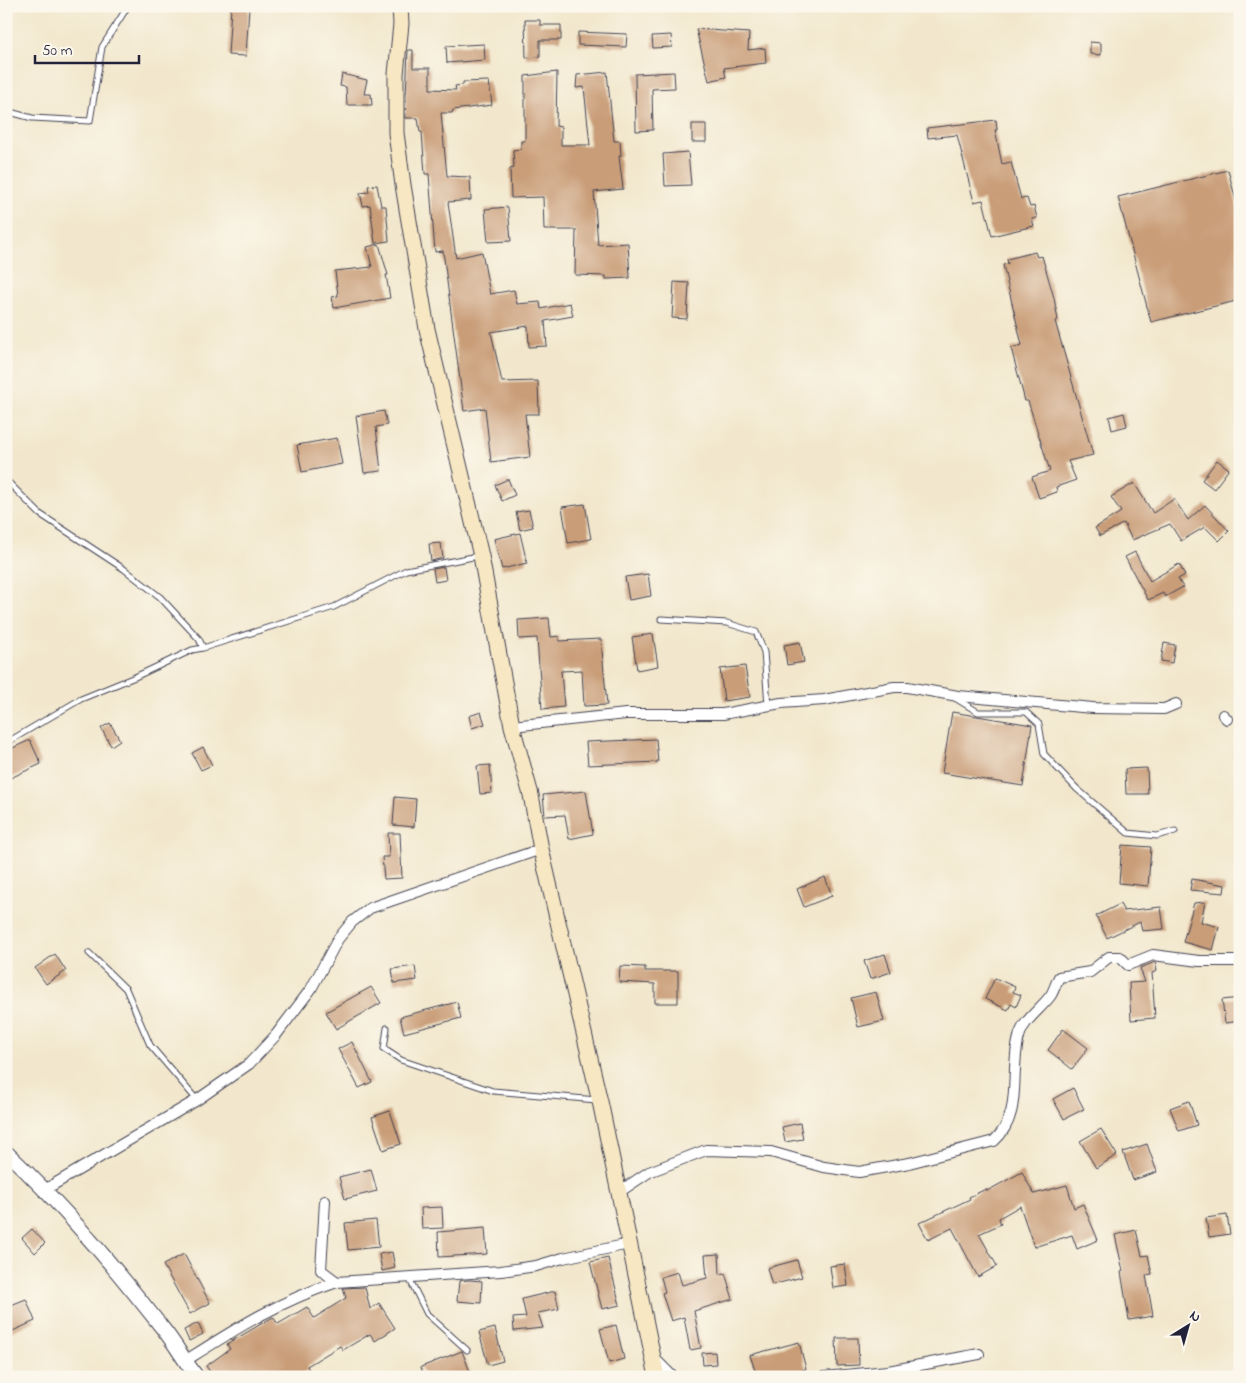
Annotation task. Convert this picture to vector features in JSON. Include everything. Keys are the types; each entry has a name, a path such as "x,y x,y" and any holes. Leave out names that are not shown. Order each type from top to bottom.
{"main road":[{"path":"400,6 401,24 395,106 403,184 427,329 481,556 512,726 533,804 541,849 600,1100 657,1377"}],"street":[{"path":"512,726 626,714 723,714 768,706 824,700 894,687 907,687 950,695 1093,708 1164,709 1176,704"},
{"path":"46,1189 197,1100 249,1064 276,1035 311,989 338,939 352,922 370,908 541,849"},
{"path":"619,1192 649,1172 706,1150 771,1152 824,1168 859,1172 909,1163 994,1141 1005,1129 1012,1112 1014,1063 1019,1034 1036,1010 1051,994 1059,977 1090,972 1109,957 1120,957 1128,965 1153,955 1199,961 1240,961"},
{"path":"6,1152 46,1189 166,1332 197,1377"},
{"path":"325,1201 321,1270 337,1282"},
{"path":"185,1361 253,1318 299,1295 337,1282 409,1278 536,1266 563,1258 629,1244"},
{"path":"824,1377 888,1371 979,1354"},
{"path":"654,1358 673,1377"}],"lane":[{"path":"6,111 32,118 90,122 102,47 128,6"},
{"path":"6,480 40,514 124,569 160,597 199,640 203,648"},
{"path":"6,743 81,699 135,677 192,650 334,607 406,570 481,556"},
{"path":"661,619 727,623 756,632 764,652 768,706"},
{"path":"950,695 978,712 1026,712 1039,724 1044,754 1077,789 1128,833 1157,836 1175,831"},
{"path":"88,953 126,989 150,1045 197,1100"},
{"path":"387,1028 384,1049 401,1060 493,1091 600,1100"},
{"path":"409,1278 427,1314 466,1350"}],"building":[{"path":"231,7 249,8 246,56 228,55"},
{"path":"525,20 540,20 540,25 561,25 561,40 540,40 540,57 526,58"},
{"path":"696,29 749,33 748,50 765,48 766,63 724,68 726,77 709,81"},
{"path":"578,32 627,34 626,47 578,45"},
{"path":"671,35 672,47 653,48 652,36"},
{"path":"1090,42 1101,43 1101,55 1090,54"},
{"path":"484,44 485,60 447,63 446,46"},
{"path":"408,50 413,50 413,68 430,68 430,89 456,90 455,86 463,85 463,82 489,81 492,105 453,110 452,113 441,113 447,176 470,177 471,200 448,202 456,258 482,252 490,294 514,290 517,304 540,302 541,309 570,303 573,316 545,321 547,346 529,347 528,326 491,332 502,382 538,381 539,414 525,414 530,457 491,462 485,408 464,411 443,251 435,252 429,174 425,174 422,132 420,132 418,118 405,118"},
{"path":"557,72 556,126 561,127 561,145 590,145 584,87 576,88 577,75 607,72 614,141 620,141 621,156 619,156 623,189 594,192 598,245 628,243 630,278 606,279 606,276 575,275 576,230 544,230 543,197 511,198 510,169 514,168 513,150 521,149 521,141 525,141 525,76"},
{"path":"674,72 675,88 652,89 653,130 636,131 635,74"},
{"path":"342,74 367,80 364,94 371,94 372,105 347,105 346,87 340,86"},
{"path":"996,120 997,130 995,130 1002,164 1011,162 1021,199 1027,198 1030,207 1034,206 1037,218 1032,219 1034,226 992,236 983,200 974,202 957,135 928,138 927,128"},
{"path":"692,124 706,124 706,142 692,142"},
{"path":"688,152 691,185 665,186 663,154"},
{"path":"1228,170 1240,216 1240,300 1151,322 1118,197"},
{"path":"377,185 381,206 386,206 389,241 375,243 370,205 363,206 360,193 369,192 368,186"},
{"path":"508,207 511,241 488,242 485,209"},
{"path":"379,244 388,275 386,275 390,298 334,308 332,297 338,296 335,271 372,267 367,247"},
{"path":"1035,252 1037,257 1042,256 1054,298 1058,320 1055,321 1093,455 1068,461 1076,480 1056,487 1057,492 1039,498 1032,477 1050,471 1028,401 1025,401 1011,348 1022,345 1003,265 1008,264 1007,259"},
{"path":"674,282 689,283 687,319 672,318"},
{"path":"384,411 387,425 376,427 381,471 364,473 356,416"},
{"path":"1124,413 1127,426 1112,430 1109,417"},
{"path":"337,438 342,464 302,472 297,445"},
{"path":"1217,460 1229,469 1214,489 1202,480"},
{"path":"508,479 515,495 502,501 495,485"},
{"path":"1134,483 1153,513 1174,499 1188,520 1205,505 1229,531 1219,541 1205,527 1181,541 1170,524 1132,540 1124,523 1100,536 1095,528 1121,512 1111,497"},
{"path":"585,504 591,539 568,543 562,507"},
{"path":"529,510 533,527 520,530 516,512"},
{"path":"520,533 527,563 502,569 494,539"},
{"path":"441,543 443,558 431,561 429,544"},
{"path":"1135,552 1150,581 1179,564 1185,575 1178,579 1183,587 1165,597 1163,593 1148,600 1125,557"},
{"path":"444,567 446,580 435,582 433,569"},
{"path":"648,574 651,596 629,600 625,577"},
{"path":"549,618 551,637 559,636 559,641 601,639 607,705 584,706 582,670 561,671 564,707 542,709 537,638 519,639 518,620"},
{"path":"653,634 658,666 637,670 632,637"},
{"path":"800,642 804,662 787,665 784,645"},
{"path":"1164,643 1175,645 1172,663 1161,661"},
{"path":"745,666 750,697 724,701 720,669"},
{"path":"481,712 485,724 472,728 469,716"},
{"path":"952,712 1032,725 1023,786 942,773"},
{"path":"110,723 120,740 111,746 101,728"},
{"path":"656,739 658,762 588,765 586,742"},
{"path":"30,740 41,764 6,780 6,751"},
{"path":"203,747 212,765 201,770 192,753"},
{"path":"490,765 492,793 480,794 477,766"},
{"path":"1147,768 1148,794 1126,794 1125,769"},
{"path":"586,791 593,834 569,839 565,815 545,816 543,795"},
{"path":"395,797 416,799 414,827 393,825"},
{"path":"388,833 400,833 402,878 384,879 382,857 389,857"},
{"path":"1122,845 1151,847 1148,886 1119,883"},
{"path":"825,877 832,896 804,907 797,889"},
{"path":"1192,879 1225,885 1224,893 1190,890"},
{"path":"1205,902 1201,922 1219,927 1213,950 1183,942 1194,903"},
{"path":"1120,904 1124,911 1161,907 1164,929 1142,931 1140,922 1107,938 1096,916"},
{"path":"55,954 66,971 46,984 35,968"},
{"path":"885,954 891,972 870,979 864,961"},
{"path":"1155,962 1157,971 1152,973 1155,1018 1131,1020 1129,983 1145,982 1140,968"},
{"path":"415,966 417,980 394,983 392,969"},
{"path":"620,966 645,967 645,971 678,971 678,1003 655,1003 655,984 619,982"},
{"path":"995,978 1015,987 1013,992 1021,995 1016,1007 1011,1004 1008,1010 985,999"},
{"path":"371,987 381,1003 336,1029 326,1012"},
{"path":"876,992 884,1021 858,1027 851,998"},
{"path":"1240,998 1240,1021 1225,1023 1222,1000"},
{"path":"457,1002 461,1018 404,1033 400,1017"},
{"path":"1063,1029 1088,1048 1072,1069 1048,1050"},
{"path":"352,1042 372,1082 359,1088 338,1049"},
{"path":"1073,1088 1084,1109 1064,1119 1053,1099"},
{"path":"1189,1101 1197,1125 1179,1131 1170,1108"},
{"path":"390,1111 401,1144 383,1150 372,1117"},
{"path":"800,1123 803,1139 785,1142 782,1127"},
{"path":"1101,1129 1117,1155 1096,1168 1080,1141"},
{"path":"1147,1144 1157,1172 1133,1180 1123,1152"},
{"path":"371,1169 377,1191 345,1199 339,1177"},
{"path":"1022,1172 1034,1194 1067,1185 1074,1208 1083,1204 1098,1240 1077,1249 1072,1235 1034,1247 1020,1206 999,1218 1001,1224 979,1234 997,1266 978,1277 952,1228 928,1240 919,1223"},
{"path":"442,1207 443,1228 422,1229 421,1208"},
{"path":"1227,1215 1230,1234 1209,1237 1206,1218"},
{"path":"376,1220 379,1247 348,1250 345,1223"},
{"path":"485,1228 487,1254 439,1257 438,1232"},
{"path":"32,1229 45,1243 35,1253 22,1238"},
{"path":"1136,1230 1142,1256 1148,1255 1152,1274 1146,1275 1153,1316 1129,1320 1121,1272 1123,1271 1115,1235"},
{"path":"392,1252 395,1268 382,1271 379,1254"},
{"path":"184,1254 210,1303 190,1314 163,1265"},
{"path":"719,1254 720,1274 725,1273 733,1299 694,1311 701,1348 690,1350 684,1317 671,1321 662,1293 665,1292 661,1277 678,1272 682,1285 707,1278 705,1255"},
{"path":"608,1258 620,1305 602,1309 590,1262"},
{"path":"797,1260 802,1277 772,1285 767,1268"},
{"path":"845,1264 848,1286 833,1288 830,1266"},
{"path":"459,1281 482,1281 481,1303 457,1301"},
{"path":"365,1287 370,1309 379,1303 395,1328 375,1341 370,1334 343,1350 340,1346 307,1366 309,1370 298,1377 214,1377 206,1366 230,1349 227,1344 273,1317 278,1324 307,1307 314,1318 346,1298 343,1288"},
{"path":"555,1291 559,1309 538,1313 543,1328 514,1331 513,1318 526,1317 522,1299"},
{"path":"26,1299 35,1321 6,1334 6,1307"},
{"path":"198,1323 203,1334 189,1341 184,1330"},
{"path":"616,1325 624,1359 609,1363 600,1329"},
{"path":"495,1328 503,1361 488,1365 479,1332"},
{"path":"836,1338 858,1338 859,1365 837,1366"},
{"path":"799,1342 806,1369 779,1377 757,1377 750,1355"},
{"path":"462,1351 472,1377 424,1377 421,1367"},
{"path":"715,1352 716,1364 703,1365 702,1353"}]}
